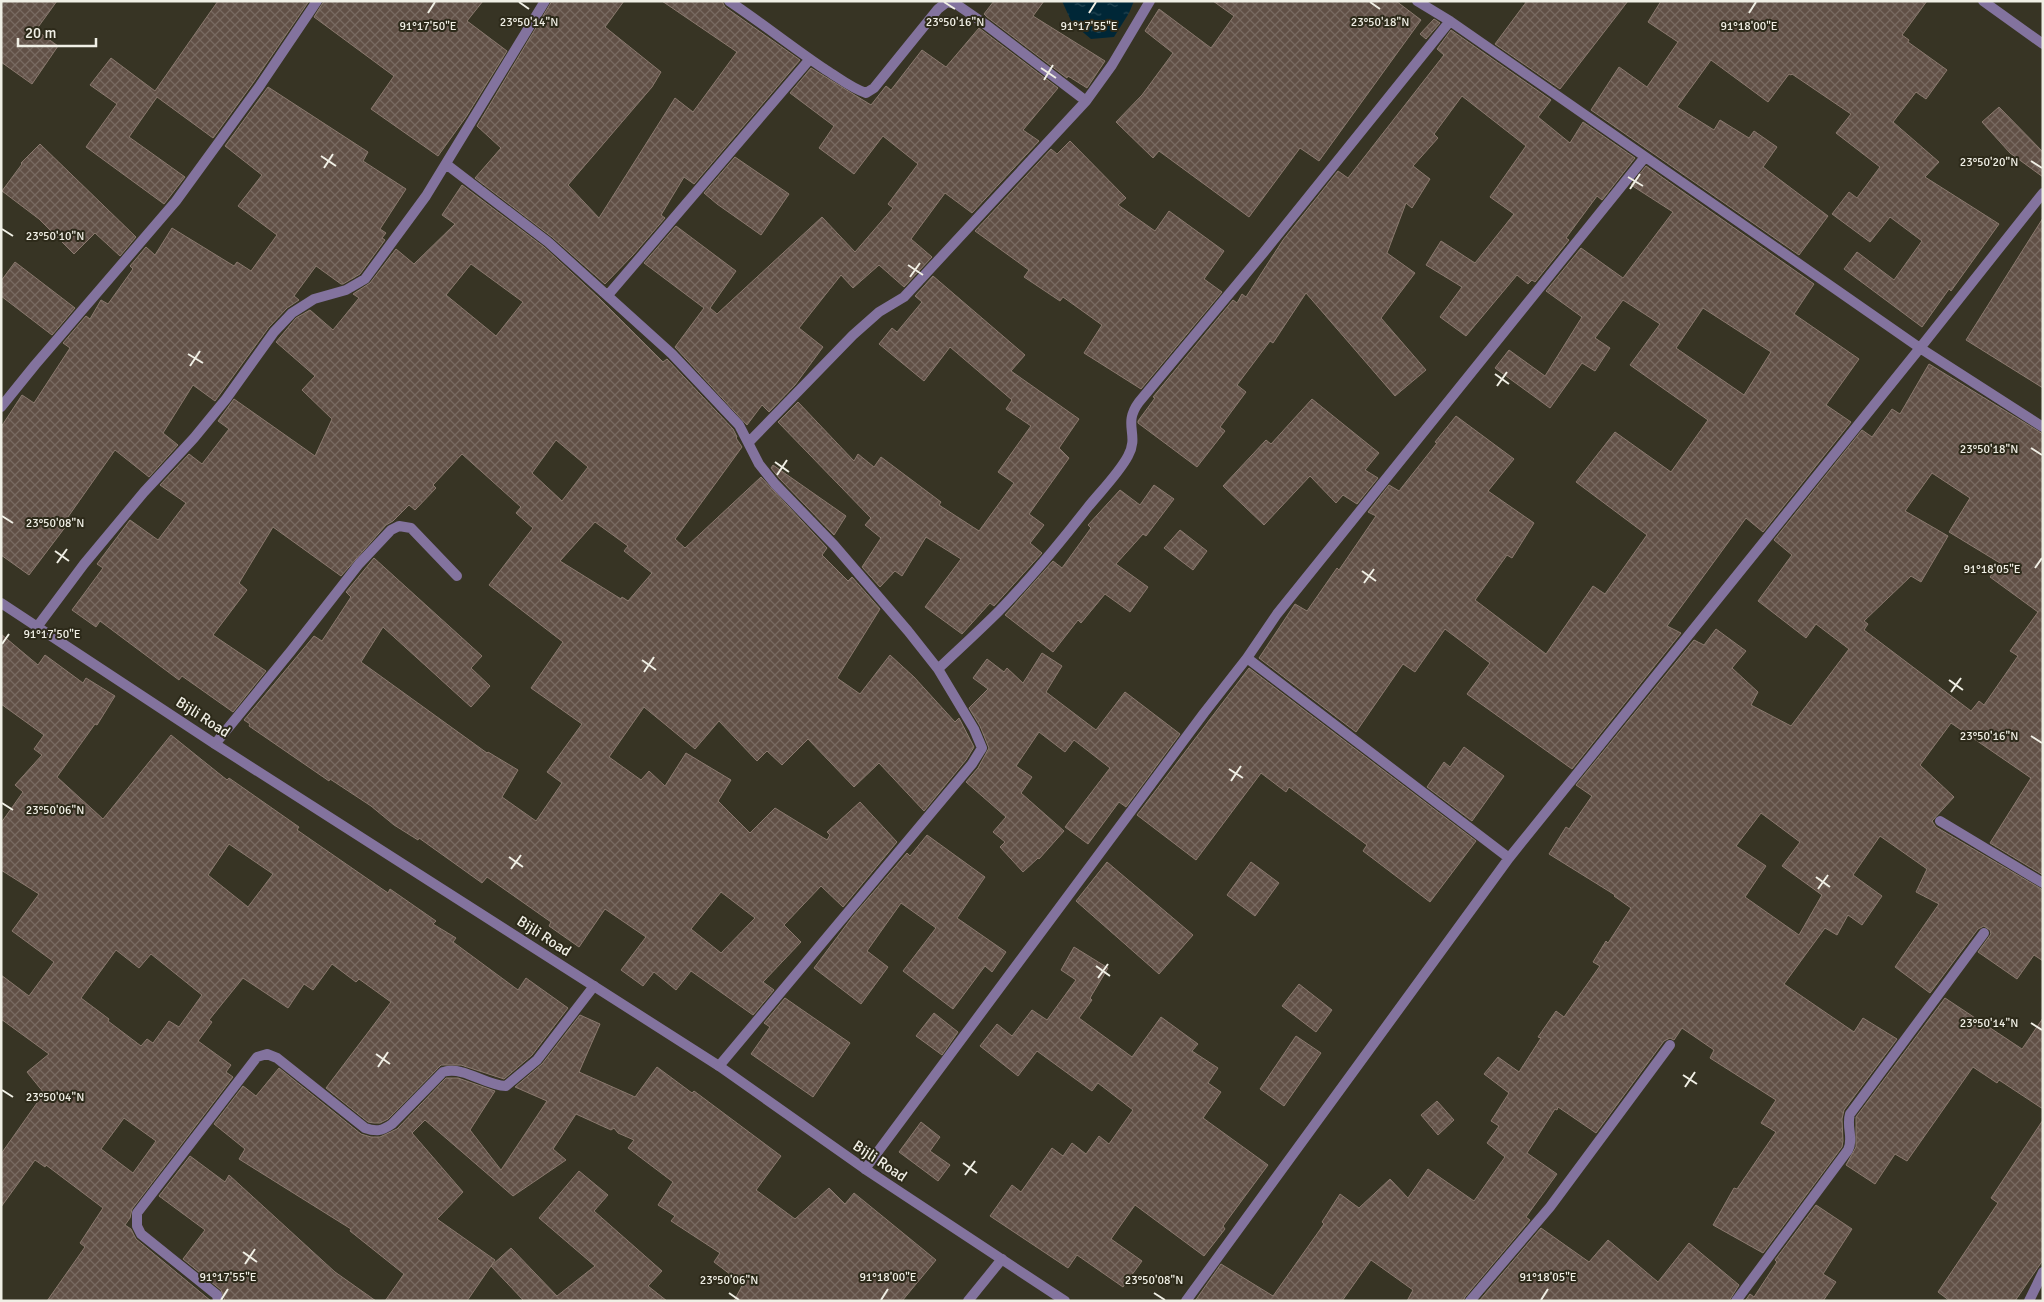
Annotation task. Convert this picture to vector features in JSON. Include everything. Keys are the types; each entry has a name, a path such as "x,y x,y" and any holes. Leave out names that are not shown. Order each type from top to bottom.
{"street":[{"path":"1,407 35,364 176,201 259,87 317,1"},
{"path":"37,627 90,556 226,399 274,332 292,313 314,299 346,290 365,279 426,196 545,1"},
{"path":"729,1 856,90 866,93 874,88 938,9 947,2 956,4 1086,100"},
{"path":"749,442 853,335 879,312 904,297 1086,100 1112,65 1150,1"},
{"path":"1417,1 1450,21 1920,348 2043,427"},
{"path":"1983,1 2043,44"},
{"path":"938,669 999,611 1046,559 1106,485 1128,456 1134,441 1130,420 1136,406 1264,252 1450,21"},
{"path":"608,295 810,59"},
{"path":"865,1169 1198,721 1247,658 1277,614 1645,157"},
{"path":"446,164 548,242 672,354 711,393 739,425 759,464 775,484 857,572 938,669 974,729 982,748 972,764 718,1066"},
{"path":"1186,1301 1509,858 2043,193"},
{"path":"215,744 359,564 391,530 399,526 411,528 457,576"},
{"name":"Bijli Road","path":"1,604 215,744 718,1066 865,1169 1065,1301"},
{"path":"1247,658 1509,858"},
{"path":"1940,821 2043,883"},
{"path":"1736,1301 1848,1150 1851,1140 1848,1122 1850,1114 1984,933"},
{"path":"218,1301 217,1295 141,1234 137,1226 137,1213 257,1057 267,1054 277,1058 365,1128 375,1131 384,1130 443,1072 450,1070 462,1072 494,1085 506,1086 537,1060 594,986"},
{"path":"1470,1301 1550,1207 1670,1045"},
{"path":"968,1301 1002,1259"},
{"path":"2029,1301 2040,1286 2043,1272"}],"water":[{"path":"1062,1 1134,1 1114,37 1091,39 1072,23"}],"building":[{"path":"1,1 57,1 36,30 58,46 32,84 1,62"},
{"path":"218,1 309,1 213,138 157,97 129,137 185,177 164,204 86,147 117,104 90,85 111,58 155,91"},
{"path":"324,1 483,1 467,21 507,51 466,117 438,156 371,109 394,76 314,17"},
{"path":"552,1 624,1 605,27 661,72 652,87 568,185 599,218 675,98 693,112 737,52 662,1 722,1 725,7 800,60 694,184 684,177 661,215 665,218 605,284 552,237 475,178 501,148 477,126"},
{"path":"994,1 1044,1 1033,16 1105,61 1087,88 1068,76 1067,78 987,17 984,14"},
{"path":"1213,1 1396,1 1421,20 1319,161 1300,148 1249,217 1159,151 1153,158 1116,122 1142,95 1173,53 1145,31 1159,9 1211,48 1234,16"},
{"path":"1527,1 1628,1 1560,89 1495,44"},
{"path":"1661,1 1927,1 1902,35 1909,40 1908,42 1947,70 1926,99 1916,92 1893,122 1939,162 1925,177 1999,224 1951,291 1949,289 1922,327 1844,269 1857,252 1894,280 1922,241 1890,217 1870,242 1832,214 1849,192 1857,198 1880,167 1836,133 1851,114 1792,74 1789,74 1768,102 1711,60 1677,107 1714,130 1720,120 1749,138 1754,131 1777,147 1763,167 1828,216 1799,255 1591,110 1619,67 1647,87 1678,42 1648,22"},
{"path":"1434,19 1440,23 1426,39 1420,34"},
{"path":"979,28 1058,88 1023,130 1039,141 972,213 945,193 911,239 932,257 904,287 879,265 853,288 841,275 799,328 823,347 795,385 769,412 762,405 747,425 675,347 704,308 644,263 676,226 736,271 710,308 717,314 822,217 855,252 893,208 888,204 918,164 883,136 854,174 819,148 834,126 790,93 811,68 871,105 886,86 891,90 922,50 946,67"},
{"path":"1451,30 1551,100 1538,117 1570,143 1583,122 1635,158 1602,200 1597,196 1566,238 1569,240 1535,282 1532,280 1528,284 1517,275 1466,336 1440,317 1462,287 1426,265 1441,241 1475,263 1514,214 1490,197 1526,146 1462,96 1434,134 1438,138 1413,166 1430,179 1412,208 1406,203 1387,253 1415,273 1381,318 1426,370 1395,396 1306,293 1273,343 1270,341 1237,385 1246,392 1220,427 1225,431 1197,467 1138,423 1138,421 1155,398 1153,397 1233,300 1237,303 1242,294 1246,297 1283,240 1338,171 1348,178 1444,55 1437,49"},
{"path":"268,87 368,152 363,161 406,189 380,229 386,233 382,238 385,240 360,274 343,284 316,266 294,296 299,300 287,308 269,327 215,401 193,385 163,433 178,445 149,477 115,450 63,524 66,526 29,575 1,555 1,427 22,395 34,403 70,348 63,343 86,316 90,319 101,300 108,304 133,269 130,266 146,247 155,255 172,228 234,266 237,262 251,271 277,235 238,206 262,175 225,146"},
{"path":"1999,107 2043,152 2043,177 2010,153 1982,122"},
{"path":"1070,141 1126,198 1118,205 1155,231 1169,211 1224,251 1204,279 1222,292 1141,389 1084,353 1102,325 1063,297 1060,301 1024,277 1029,270 975,231 1051,149 1057,154"},
{"path":"40,144 136,237 120,256 95,233 74,254 39,219 2,191 21,163"},
{"path":"735,157 789,194 761,235 704,193"},
{"path":"1646,166 1814,284 1794,314 1859,359 1826,405 1851,422 1763,532 1746,518 1667,626 1681,633 1572,769 1467,694 1490,663 1445,629 1415,672 1403,664 1356,732 1259,658 1295,604 1307,611 1337,568 1339,570 1376,516 1368,512 1389,485 1399,491 1456,416 1514,459 1488,491 1534,523 1512,558 1507,555 1475,600 1546,654 1593,586 1605,594 1647,535 1576,482 1615,432 1671,472 1708,420 1630,365 1660,324 1623,300 1595,338 1610,348 1595,371 1582,363 1550,408 1495,368 1509,350 1545,376 1582,317 1546,291 1581,248 1623,278 1673,212 1631,185","holes":["1703,308 1771,352 1744,395 1676,348"]},
{"path":"462,185 544,247 599,298 663,362 667,359 733,429 742,447 675,539 685,548 761,477 827,548 822,555 848,581 852,577 880,609 837,678 860,694 890,655 914,677 955,722 959,718 974,747 966,760 924,811 879,763 854,787 808,739 782,765 767,751 757,761 719,721 695,749 644,707 609,757 641,780 649,771 665,786 686,753 731,780 718,801 750,833 775,808 827,840 830,835 827,832 860,802 897,842 843,907 821,886 784,925 801,942 763,982 774,990 753,1015 691,971 676,990 654,972 643,986 621,970 646,937 605,909 579,947 549,926 551,922 487,877 482,883 419,838 418,840 394,825 371,806 330,779 329,781 249,726 250,724 244,720 314,636 322,641 351,597 346,592 374,558 482,656 471,668 490,686 471,707 383,627 361,662 487,753 518,770 502,797 536,821 562,783 547,772 582,724 531,688 563,642 489,585 533,528 516,513 521,507 462,454 433,485 436,488 415,510 409,505 393,521 386,525 341,576 273,527 239,583 247,590 213,635 266,671 233,712 182,676 179,680 100,621 96,627 72,610 103,568 97,564 130,520 158,540 186,503 160,485 189,454 202,464 229,429 218,421 234,399 315,456 332,419 302,390 315,376 276,342 296,318 310,310 333,330 359,298 353,294 370,283 396,249 414,264 455,224 442,215","holes":["471,264 523,302 496,336 446,295","556,440 588,467 562,501 532,473","595,522 628,546 624,551 652,573 628,601 622,597 621,599 560,561","721,892 755,918 721,953 691,929"]},
{"path":"2043,218 2043,388 1966,340"},
{"path":"15,262 75,308 52,335 1,296 1,281"},
{"path":"933,276 1025,355 1011,371 1079,419 1059,448 1069,458 1029,514 1044,525 1030,543 1042,553 994,606 990,603 962,634 925,607 961,559 926,537 902,576 895,571 880,587 862,567 881,538 865,525 871,518 778,422 798,402 854,461 858,454 874,467 881,457 941,502 939,505 979,531 1014,483 998,472 1031,426 1006,409 1012,400 950,347 924,381 879,344 892,328 897,332 922,302 915,296"},
{"path":"1929,364 2043,434 2043,875 1990,843 2031,778 1951,723 1920,765 1954,797 1932,821 1936,827 2043,890 2043,961 2034,955 2017,979 1978,952 1991,934 1990,930 1984,926 1978,929 1930,993 1895,967 1939,904 1916,892 1927,869 1880,836 1853,875 1882,896 1862,925 1848,915 1837,935 1825,928 1784,984 1854,1032 1863,1018 1897,1039 1844,1110 1842,1119 1842,1147 1763,1253 1713,1225 1734,1188 1737,1189 1776,1132 1761,1123 1776,1100 1710,1058 1714,1050 1682,1028 1674,1040 1670,1038 1664,1041 1596,1133 1558,1107 1557,1110 1555,1109 1527,1153 1557,1174 1526,1217 1530,1220 1463,1301 1407,1301 1413,1290 1371,1260 1342,1301 1195,1301 1221,1264 1273,1296 1324,1224 1322,1222 1340,1194 1359,1208 1390,1179 1408,1198 1428,1169 1474,1201 1505,1157 1487,1143 1499,1126 1491,1121 1509,1093 1484,1074 1498,1057 1519,1072 1541,1038 1538,1037 1556,1011 1564,1017 1600,966 1593,962 1631,908 1615,895 1549,854 1566,827 1569,829 1592,796 1576,785 1694,640 1704,645 1716,629 1746,651 1732,668 1758,692 1751,705 1791,726 1849,649 1816,624 1806,638 1758,601 1792,555 1774,540 1862,430 1872,437 1892,409 1900,414","holes":["1932,473 1970,498 1949,532 2000,563 1990,577 2038,612 2010,651 2018,656 1984,705 1979,701 1971,711 1864,630 1868,624 1864,621 1911,576 1921,582 1948,536 1905,511","1761,813 1800,842 1782,866 1822,895 1799,935 1745,897 1766,866 1736,846"]},
{"path":"1312,399 1379,453 1365,470 1378,478 1357,504 1343,495 1336,503 1310,476 1264,525 1223,486 1266,440 1271,444"},
{"path":"773,465 846,516 834,535 780,479 771,468"},
{"path":"1154,485 1174,499 1146,536 1143,534 1116,564 1148,587 1130,612 1105,594 1081,623 1078,620 1053,652 1005,615 1053,561 1062,568 1091,528 1088,525 1120,490 1140,505"},
{"path":"1180,530 1207,551 1193,570 1164,548"},
{"path":"1,634 38,665 45,655 83,683 86,678 115,696 97,725 95,724 57,777 103,819 171,735 227,780 229,778 299,827 297,830 388,893 390,889 436,921 433,924 456,938 453,942 518,990 526,978 568,1008 532,1055 504,1079 461,1065 441,1065 388,1119 380,1123 374,1123 368,1122 326,1088 391,1002 359,979 356,982 332,964 313,990 304,984 288,1008 243,978 209,1020 212,1022 198,1041 231,1065 226,1072 233,1077 132,1209 130,1218 125,1225 131,1229 136,1239 211,1301 47,1301 85,1247 80,1243 103,1208 46,1165 45,1167 35,1160 1,1207 1,1154 44,1093 27,1072 49,1054 1,1019 1,975 29,996 54,962 12,931 39,894 1,870 1,823 23,792 15,785 42,755 34,749 44,735 1,704","holes":["229,844 273,874 248,907 208,875","116,950 139,968 151,954 202,995 179,1027 169,1021 153,1043 147,1039 141,1046 81,998","124,1118 156,1141 133,1173 101,1149"]},
{"path":"1042,653 1062,666 1046,692 1096,730 1125,692 1180,734 1126,807 1119,802 1088,844 1065,827 1110,768 1074,740 1065,752 1039,732 1016,766 1032,777 1021,793 1064,831 1039,859 1023,872 1000,847 1005,842 993,832 1006,817 966,782 978,768 989,748 980,726 969,708 988,689 973,678 987,659 1004,672 1007,668 1023,683"},
{"path":"1249,668 1476,841 1430,902 1363,851 1367,845 1289,787 1286,792 1261,773 1196,860 1137,815"},
{"path":"1464,747 1504,776 1472,821 1427,787 1444,762 1450,767"},
{"path":"927,835 985,877 957,918 1006,952 992,972 985,966 953,1009 903,971 936,928 901,903 867,951 888,967 861,1004 814,968 853,916 907,853 910,856"},
{"path":"1107,862 1193,935 1159,974 1076,901"},
{"path":"1251,862 1279,883 1255,916 1227,895"},
{"path":"1074,947 1108,968 1090,998 1092,1000 1079,1018 1132,1057 1161,1017 1198,1044 1192,1051 1218,1068 1208,1083 1221,1092 1203,1118 1268,1165 1223,1226 1225,1229 1204,1256 1135,1205 1111,1239 1142,1261 1123,1287 1077,1255 1068,1268 990,1216 1012,1185 1021,1192 1052,1148 1063,1156 1072,1143 1086,1154 1099,1136 1109,1144 1133,1110 1098,1083 1092,1091 1037,1051 1018,1076 980,1046 997,1024 1012,1036 1032,1010 1047,1020 1076,980 1061,970"},
{"path":"1299,984 1332,1010 1316,1032 1282,1006"},
{"path":"785,998 850,1043 813,1097 751,1054 770,1027 764,1023"},
{"path":"1945,998 2022,1049 2043,1018 2043,1109 1999,1080 1997,1083 1973,1067 1907,1161 1895,1154 1875,1184 1846,1165 1856,1147 1856,1117"},
{"path":"934,1013 958,1032 942,1055 916,1036"},
{"path":"580,1015 600,1024 579,1072 635,1097 657,1067 692,1093 694,1091 781,1156 756,1190 795,1219 829,1188 845,1204 854,1193 936,1260 902,1301 734,1301 743,1284 714,1262 720,1253 671,1221 675,1216 658,1205 673,1182 628,1148 634,1140 618,1133 614,1128 611,1130 576,1114 553,1149 566,1160 513,1196 425,1120 412,1133 463,1192 437,1219 495,1260 467,1301 385,1301 404,1274 350,1231 351,1229 239,1159 245,1149 214,1124 243,1086 256,1096 279,1068 361,1134 380,1137 397,1129 446,1078 458,1078 495,1091 470,1130 501,1170 547,1101 515,1087 542,1064"},
{"path":"1296,1036 1321,1053 1284,1106 1260,1089"},
{"path":"1437,1101 1454,1120 1438,1135 1421,1115"},
{"path":"2043,1120 2043,1260 2015,1301 1950,1301 1938,1292 1998,1203 1991,1198"},
{"path":"921,1122 940,1137 930,1151 950,1165 938,1181 899,1152"},
{"path":"190,1156 225,1182 229,1175 335,1272 376,1301 225,1301 221,1290 183,1259 205,1230 159,1196"},
{"path":"579,1171 608,1195 594,1211 662,1271 648,1286 667,1301 524,1301 491,1266 511,1248 557,1296 595,1266 539,1218"},
{"path":"1816,1205 1852,1229 1823,1274 1836,1282 1823,1301 1745,1301 1750,1294 1754,1297 1777,1262 1775,1260"},
{"path":"1541,1228 1589,1262 1608,1240 1658,1282 1689,1243 1739,1285 1729,1301 1479,1301"}]}
